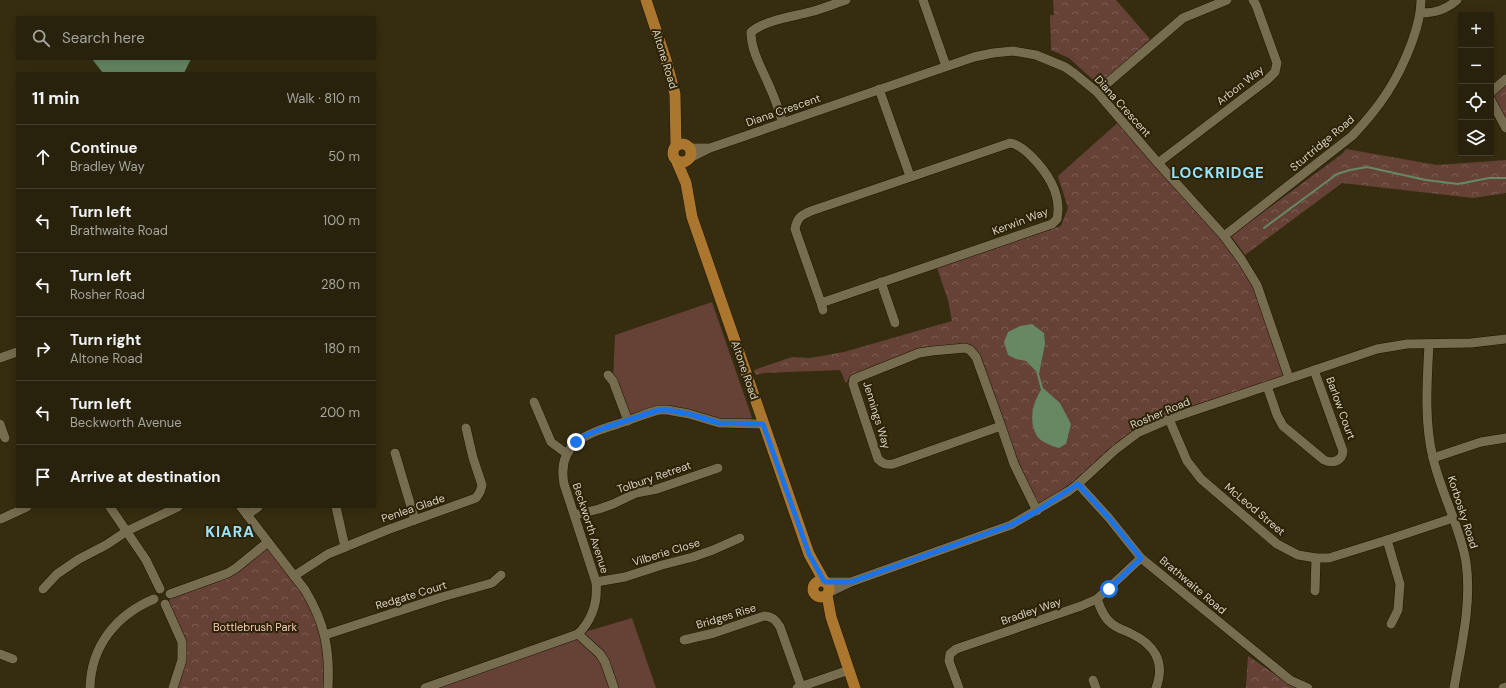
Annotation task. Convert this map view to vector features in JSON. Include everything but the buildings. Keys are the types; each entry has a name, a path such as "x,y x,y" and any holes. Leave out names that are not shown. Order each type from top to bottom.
{"main road":[{"name":"Altone Road","path":"646,0 672,79 675,94 676,119 686,151 686,184"},
{"name":"Altone Road","path":"686,151 673,151 673,154 678,162 686,184 692,217 809,554 823,589 855,688"},
{"path":"678,162 684,162 686,151"}],"street":[{"path":"783,123 772,91 757,58 751,39 751,32 757,28 846,0"},
{"path":"923,0 946,66"},
{"path":"1097,92 1183,18 1227,0"},
{"name":"Arbon Way","path":"1158,163 1276,72 1277,62 1253,0"},
{"name":"Sturtridge Road","path":"1224,236 1352,136 1370,117 1388,93 1399,73 1421,13 1421,0"},
{"path":"1421,13 1438,12 1451,6 1457,0"},
{"name":"Diana Crescent","path":"686,151 710,148 946,66 993,53 1013,51 1036,55 1051,60 1070,70 1097,92 1158,163 1224,236 1241,259 1257,285 1289,378"},
{"path":"1494,89 1506,79"},
{"path":"879,89 910,176"},
{"path":"1494,106 1506,128"},
{"name":"Kerwin Way","path":"1010,143 1023,149 1039,164 1049,177 1058,203 1057,220 1052,224 881,282 822,307 795,230 796,222 801,216 811,211 1010,143"},
{"path":"881,282 895,323"},
{"name":"Rosher Road","path":"823,589 851,582 1011,525 1037,511 1078,484 1115,450 1139,432 1169,420 1377,349 1400,345 1471,343 1506,339"},
{"name":"Korbosky Road","path":"1429,344 1426,409 1433,458 1462,546 1466,563 1467,584 1464,628 1454,688"},
{"name":"Jennings Way","path":"1001,426 887,465 878,459 853,384 854,379 919,353 950,348 965,348 970,350 976,357 1001,426 1014,464 1037,511"},
{"path":"0,358 16,352"},
{"name":"Barlow Court","path":"1267,386 1277,415 1283,426 1324,460 1332,463 1340,459 1344,451 1314,370"},
{"path":"608,375 613,381 628,421"},
{"path":"534,402 551,442 567,454"},
{"name":"Beckworth Avenue","path":"578,634 590,618 595,606 597,594 596,582 562,474 567,454 571,447 584,436 651,412 667,410 689,414 719,423 744,422 762,419"},
{"name":"McLeod Street","path":"1169,420 1187,461 1200,478 1276,544 1298,555 1316,558 1329,558 1453,518"},
{"path":"0,424 5,438"},
{"name":"Penlea Glade","path":"294,576 318,559 345,546 476,498 482,485 473,458 466,428"},
{"path":"1433,458 1481,442 1506,438"},
{"path":"395,453 415,520"},
{"name":"Tolbury Retreat","path":"575,515 613,504 636,493 657,489 718,468"},
{"name":"Brathwaite Road","path":"1078,484 1109,518 1141,558 1285,677 1308,688"},
{"path":"1,519 25,508"},
{"path":"111,508 146,560 160,588"},
{"path":"43,589 57,574 68,566 127,532 176,508"},
{"path":"242,508 312,602 325,635 328,688"},
{"path":"247,515 257,508"},
{"path":"336,508 345,546"},
{"name":"Vilberie Close","path":"596,582 625,577 693,557 740,538"},
{"path":"1387,540 1400,584 1398,610 1391,624"},
{"path":"170,594 232,570 268,542"},
{"name":"Bradley Way","path":"959,688 949,661 950,654 956,649 1081,606 1097,599 1141,558"},
{"path":"1315,591 1316,558"},
{"name":"Redgate Court","path":"325,635 442,597 492,583 501,575"},
{"path":"160,588 166,589 170,594 170,600 165,604 158,604 154,599 155,593 160,588"},
{"path":"90,688 92,667 101,644 107,634 137,608 154,599"},
{"path":"1097,599 1109,622 1144,641 1152,648 1157,658 1160,670 1156,686 1166,688"},
{"path":"165,604 182,642 182,660 173,688"},
{"name":"Bridges Rise","path":"684,640 714,633 764,616 771,617 776,620 780,627 799,687"},
{"path":"425,688 578,634 600,654 605,662 614,688"},
{"path":"0,654 13,659"},
{"path":"799,687 849,670"}],"green space":[{"path":"1053,0 1116,0 1150,39 1100,86 1069,58 1051,50 1050,15 1054,15"},
{"path":"1506,80 1506,124 1497,109 1494,91"},
{"path":"1122,119 1246,266 1289,376 1173,412 1138,429 1078,478 1037,507 1004,426 977,353 971,345 926,348 851,375 846,383 840,370 764,373 756,375 754,370 792,357 810,358 844,352 952,321 948,300 937,268 1061,226 1068,208 1058,176"},
{"path":"1346,149 1437,165 1506,160 1506,193 1473,198 1342,183 1245,255 1231,236 1342,154"},
{"path":"712,302 752,418 744,422 667,410 628,421 613,381 615,335"},
{"name":"Bottlebrush Park","path":"268,542 319,615 328,688 173,688 182,660 168,603 171,597 220,576"},
{"path":"632,618 656,688 425,688 578,634"},
{"path":"1248,656 1288,683 1301,688 1246,688"}],"shaded area":[{"path":"93,60 190,60 184,72 102,72"},
{"path":"1032,324 1044,333 1045,344 1039,374 1043,388 1060,403 1071,424 1066,444 1059,448 1041,440 1034,430 1032,418 1034,406 1041,390 1036,371 1026,361 1016,359 1008,355 1004,342 1008,332 1020,326"}],"waterway":[{"path":"1264,228 1337,174 1350,170 1367,167 1426,180 1458,184 1489,178 1506,178"}],"district":[{"name":"LOCKRIDGE","path":"1218,173"},
{"name":"KIARA","path":"230,532"}],"route":[{"path":"576,442 584,436 604,428 659,410 689,414 719,423 744,422 763,424 809,554 826,582 851,582 1011,525 1037,511 1078,484 1109,518 1141,558 1109,589"}]}
